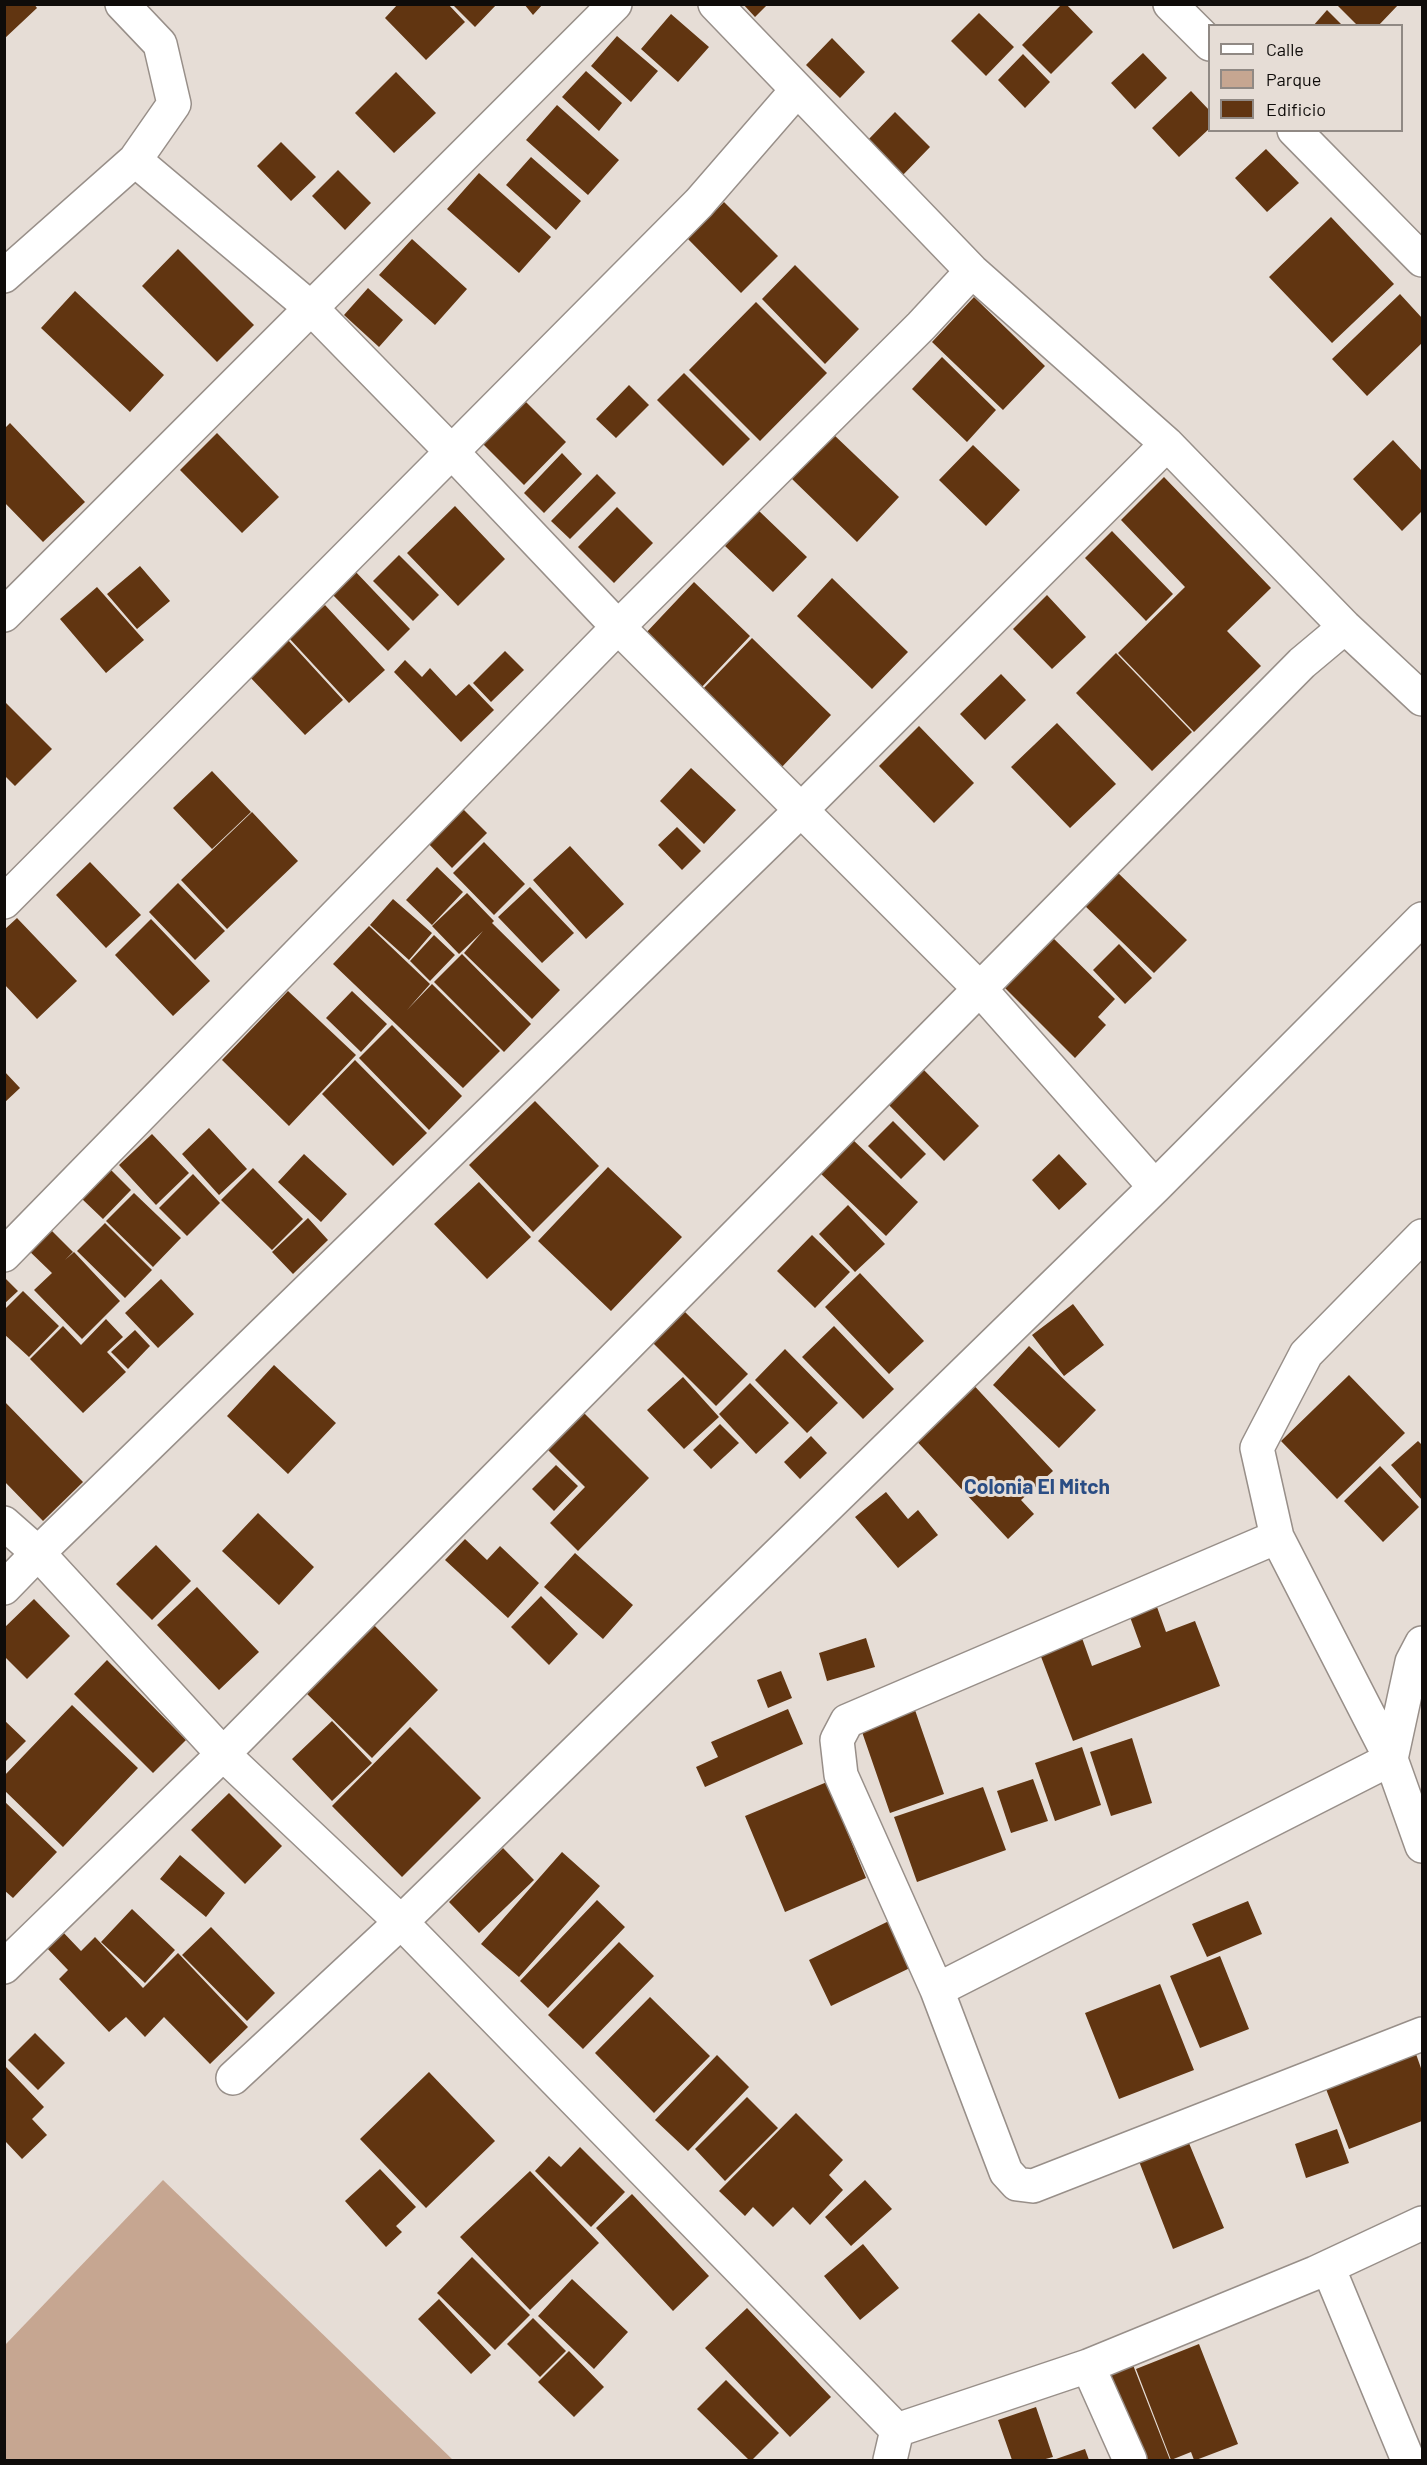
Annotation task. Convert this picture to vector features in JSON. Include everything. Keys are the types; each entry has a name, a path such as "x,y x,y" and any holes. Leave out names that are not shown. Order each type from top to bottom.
{"street":[{"path":"4,276 135,160 174,104 160,44 122,4"},
{"path":"4,615 615,4"},
{"path":"715,4 972,272 1167,444 1345,627 1422,699"},
{"path":"1170,4 1208,43"},
{"path":"4,902 699,203 797,90"},
{"path":"1296,132 1421,257"},
{"path":"135,160 312,309 618,627 979,988 1155,1187"},
{"path":"4,1255 618,627 921,326 972,272"},
{"path":"4,1588 800,811 1167,444"},
{"path":"4,1967 222,1754 1302,663 1345,627"},
{"path":"233,2079 401,1922 1155,1187 1422,919"},
{"path":"1422,1236 1306,1354 1257,1448 1277,1537 1391,1759 1422,1846"},
{"path":"4,1523 38,1553 222,1754 401,1922 893,2445 1328,2267 1422,2223"},
{"path":"1277,1537 847,1721 837,1740 841,1775 937,1990 1006,2172 1017,2184 1033,2186 1422,2034"},
{"path":"1391,1759 1412,1662 1422,1643"},
{"path":"937,1990 1391,1759"},
{"path":"1328,2267 1408,2460"},
{"path":"1088,2366 1130,2460"}],"green space":[{"path":"163,2180 453,2460 5,2460 5,2345"}],"building":[{"path":"4,4 34,4 37,8 4,39"},
{"path":"398,4 448,4 465,22 426,60 385,18"},
{"path":"452,4 497,4 475,27"},
{"path":"524,4 543,4 533,15"},
{"path":"743,4 768,4 755,17"},
{"path":"1062,4 1066,4 1093,32 1051,74 1022,45"},
{"path":"1336,4 1399,4 1380,24 1356,24"},
{"path":"1327,10 1341,24 1315,24"},
{"path":"979,13 1014,47 986,76 951,41"},
{"path":"671,14 709,47 678,82 641,49"},
{"path":"617,36 658,71 631,102 591,66"},
{"path":"832,38 865,72 840,98 806,65"},
{"path":"1143,53 1167,78 1135,109 1111,83"},
{"path":"1023,54 1050,82 1025,108 998,80"},
{"path":"586,71 622,103 599,131 562,97"},
{"path":"396,72 436,113 394,153 355,113"},
{"path":"1191,91 1208,109 1208,130 1179,157 1152,128"},
{"path":"557,105 619,160 588,195 526,140"},
{"path":"895,112 930,147 901,177 866,142"},
{"path":"281,142 316,177 291,201 257,166"},
{"path":"1266,149 1299,183 1267,212 1235,178"},
{"path":"531,157 581,201 556,230 506,185"},
{"path":"338,170 371,203 345,230 312,196"},
{"path":"479,173 551,237 519,273 447,209"},
{"path":"724,202 778,256 741,293 688,239"},
{"path":"1331,217 1394,284 1332,343 1269,277"},
{"path":"412,239 467,289 435,325 379,275"},
{"path":"178,249 254,325 217,362 142,286"},
{"path":"795,265 859,329 825,364 762,299"},
{"path":"368,288 403,320 379,347 344,315"},
{"path":"75,291 164,375 130,412 41,328"},
{"path":"1400,294 1422,318 1422,343 1367,396 1332,359"},
{"path":"974,297 1045,366 1003,410 932,342"},
{"path":"756,302 827,373 760,441 689,370"},
{"path":"942,357 996,410 967,442 912,389"},
{"path":"684,373 750,439 723,466 657,400"},
{"path":"629,385 649,405 616,438 596,419"},
{"path":"524,400 566,442 524,485 482,443"},
{"path":"10,423 85,502 43,542 4,502 4,429"},
{"path":"217,433 279,497 242,533 180,470"},
{"path":"832,433 899,497 857,542 790,477"},
{"path":"1393,440 1422,471 1422,511 1402,531 1353,479"},
{"path":"973,445 1020,490 986,526 939,480"},
{"path":"562,453 582,474 544,513 524,493"},
{"path":"597,474 616,493 570,539 551,521"},
{"path":"1164,477 1271,588 1227,631 1261,666 1194,732 1118,653 1185,587 1121,520"},
{"path":"455,506 505,559 458,606 407,553"},
{"path":"617,507 653,543 614,583 578,547"},
{"path":"758,510 807,557 773,592 725,546"},
{"path":"1112,531 1173,594 1146,621 1085,558"},
{"path":"399,555 439,595 413,621 373,581"},
{"path":"140,566 170,601 137,629 107,594"},
{"path":"354,570 410,629 388,651 331,593"},
{"path":"832,578 908,652 872,689 797,616"},
{"path":"694,582 750,636 700,689 644,635"},
{"path":"97,587 144,640 106,673 60,619"},
{"path":"1047,595 1086,637 1052,669 1013,629"},
{"path":"325,605 385,670 349,703 289,638"},
{"path":"752,638 831,715 781,768 701,691"},
{"path":"288,640 343,700 305,735 249,676"},
{"path":"505,651 524,670 491,702 473,683"},
{"path":"1116,653 1192,732 1152,771 1076,693"},
{"path":"405,660 422,677 430,668 456,696 469,684 494,710 461,742 394,672"},
{"path":"1001,674 1026,700 985,740 960,714"},
{"path":"4,701 52,749 15,786 4,775"},
{"path":"1057,723 1116,784 1070,828 1011,767"},
{"path":"919,726 974,783 934,823 879,766"},
{"path":"691,768 736,810 704,844 660,801"},
{"path":"212,771 251,812 212,849 173,808"},
{"path":"459,805 487,833 452,868 424,839"},
{"path":"252,812 298,861 227,929 181,880"},
{"path":"677,827 701,851 682,870 658,845"},
{"path":"484,842 525,884 494,915 453,873"},
{"path":"570,846 624,904 586,939 533,880"},
{"path":"90,862 141,915 106,948 56,895"},
{"path":"437,867 463,892 432,925 406,900"},
{"path":"1114,869 1187,940 1154,973 1082,903"},
{"path":"178,883 225,931 195,960 149,912"},
{"path":"530,887 574,933 542,963 498,917"},
{"path":"467,893 494,921 492,923 560,990 532,1019 464,953 483,931 459,954 432,926"},
{"path":"393,899 432,933 409,960 370,925"},
{"path":"17,918 77,981 37,1019 4,984 4,930"},
{"path":"151,919 210,981 173,1016 115,955"},
{"path":"369,926 430,984 407,1010 432,984 500,1051 463,1088 333,964"},
{"path":"1048,933 1115,999 1098,1017 1106,1025 1075,1058 999,982"},
{"path":"434,935 455,955 430,981 410,961"},
{"path":"1119,944 1152,978 1125,1004 1093,970"},
{"path":"462,954 531,1024 504,1052 434,982"},
{"path":"288,991 356,1055 289,1126 222,1060"},
{"path":"352,991 387,1024 361,1052 326,1018"},
{"path":"392,1025 462,1096 429,1130 359,1058"},
{"path":"355,1060 427,1133 393,1166 322,1094"},
{"path":"920,1066 979,1126 944,1161 885,1101"},
{"path":"4,1071 20,1088 4,1103"},
{"path":"535,1101 599,1166 533,1232 469,1165"},
{"path":"893,1121 926,1154 901,1179 868,1146"},
{"path":"209,1128 247,1169 219,1195 182,1154"},
{"path":"152,1134 189,1173 156,1205 119,1165"},
{"path":"851,1138 918,1202 886,1236 819,1172"},
{"path":"304,1154 347,1194 321,1222 278,1182"},
{"path":"1059,1154 1087,1184 1059,1210 1032,1180"},
{"path":"608,1167 682,1237 611,1311 538,1241"},
{"path":"109,1168 131,1190 103,1219 81,1198"},
{"path":"253,1168 303,1219 272,1250 221,1200"},
{"path":"193,1174 220,1203 187,1236 159,1208"},
{"path":"479,1182 531,1237 487,1279 434,1224"},
{"path":"134,1193 181,1238 153,1267 106,1221"},
{"path":"848,1205 885,1244 855,1272 819,1234"},
{"path":"308,1218 328,1240 293,1274 272,1252"},
{"path":"105,1223 152,1270 125,1298 77,1251"},
{"path":"45,1224 73,1252 65,1260 74,1252 120,1301 82,1339 34,1290 52,1273 24,1246"},
{"path":"812,1235 850,1272 815,1308 777,1271"},
{"path":"860,1273 924,1341 889,1374 825,1307"},
{"path":"4,1277 18,1291 4,1304"},
{"path":"161,1279 194,1314 158,1348 125,1313"},
{"path":"23,1291 59,1326 29,1357 4,1334 4,1310"},
{"path":"1073,1304 1104,1345 1064,1376 1032,1335"},
{"path":"683,1310 748,1374 716,1406 652,1342"},
{"path":"106,1319 123,1337 107,1352 126,1372 83,1413 30,1359 63,1326 81,1345"},
{"path":"834,1326 894,1389 863,1419 802,1357"},
{"path":"135,1330 150,1346 128,1369 111,1352"},
{"path":"1029,1346 1096,1410 1059,1448 993,1385"},
{"path":"785,1349 838,1403 807,1433 755,1380"},
{"path":"274,1365 336,1423 288,1474 227,1416"},
{"path":"1349,1375 1405,1433 1337,1499 1281,1441"},
{"path":"683,1377 719,1417 684,1449 647,1410"},
{"path":"969,1380 1053,1471 1021,1500 1034,1514 1008,1539 911,1435"},
{"path":"750,1383 789,1423 756,1454 719,1414"},
{"path":"4,1401 83,1482 43,1521 4,1481"},
{"path":"582,1411 649,1478 578,1551 550,1523 585,1487 546,1448"},
{"path":"720,1424 739,1443 711,1469 693,1450"},
{"path":"811,1436 827,1453 800,1479 784,1462"},
{"path":"1418,1441 1422,1445 1422,1500 1391,1465"},
{"path":"556,1465 578,1486 554,1511 532,1489"},
{"path":"1380,1466 1419,1507 1383,1542 1344,1501"},
{"path":"886,1492 908,1519 918,1510 938,1535 898,1568 855,1517"},
{"path":"258,1513 314,1567 279,1605 222,1551"},
{"path":"465,1539 487,1560 500,1546 539,1583 508,1618 445,1560"},
{"path":"156,1545 191,1581 152,1620 116,1584"},
{"path":"575,1553 633,1605 603,1639 544,1587"},
{"path":"197,1587 259,1652 219,1690 157,1625"},
{"path":"541,1596 578,1634 549,1665 511,1627"},
{"path":"34,1599 70,1636 27,1679 4,1656 4,1628"},
{"path":"1157,1607 1166,1632 1195,1621 1220,1686 1073,1741 1040,1654 1082,1638 1092,1666 1141,1647 1130,1617"},
{"path":"368,1619 438,1690 372,1758 301,1688"},
{"path":"866,1638 875,1667 827,1681 819,1653"},
{"path":"107,1660 186,1740 153,1773 74,1694"},
{"path":"781,1671 792,1698 768,1708 757,1680"},
{"path":"72,1705 138,1768 63,1847 4,1790 4,1776"},
{"path":"788,1709 803,1744 705,1787 696,1767 718,1757 711,1742"},
{"path":"915,1710 944,1794 890,1813 861,1729"},
{"path":"4,1720 26,1741 4,1763"},
{"path":"332,1721 372,1763 332,1801 292,1759"},
{"path":"410,1727 481,1798 402,1877 332,1806"},
{"path":"1132,1738 1152,1803 1111,1816 1090,1752"},
{"path":"1082,1747 1101,1805 1055,1821 1035,1763"},
{"path":"1033,1779 1048,1821 1011,1833 997,1791"},
{"path":"827,1782 866,1878 785,1912 745,1816"},
{"path":"983,1787 1006,1850 917,1882 894,1817"},
{"path":"229,1793 282,1846 245,1884 191,1830"},
{"path":"4,1801 57,1852 13,1898 4,1890"},
{"path":"503,1848 534,1880 479,1933 449,1902"},
{"path":"562,1852 600,1886 519,1977 481,1944"},
{"path":"180,1855 225,1893 206,1917 160,1879"},
{"path":"597,1900 625,1927 548,2008 520,1981"},
{"path":"1248,1901 1262,1934 1207,1957 1192,1924"},
{"path":"132,1909 175,1950 145,1983 101,1942"},
{"path":"893,1919 914,1966 831,2006 809,1960"},
{"path":"211,1927 275,1993 247,2021 182,1955"},
{"path":"61,1930 81,1951 95,1937 143,1988 178,1953 248,2027 210,2064 164,2017 145,2037 126,2017 109,2032 59,1979 68,1970 45,1946"},
{"path":"619,1942 654,1976 583,2049 548,2015"},
{"path":"1220,1956 1249,2029 1200,2048 1170,1976"},
{"path":"1160,1984 1194,2070 1119,2099 1085,2013"},
{"path":"650,1997 710,2056 654,2113 595,2053"},
{"path":"35,2033 65,2063 38,2090 8,2060"},
{"path":"1416,2054 1422,2071 1422,2121 1349,2149 1326,2089"},
{"path":"717,2055 749,2087 688,2151 655,2120"},
{"path":"5,2066 44,2107 32,2119 47,2135 22,2159 5,2143"},
{"path":"429,2072 495,2141 426,2208 360,2139"},
{"path":"747,2097 778,2128 725,2181 695,2149"},
{"path":"796,2113 843,2160 829,2175 843,2190 810,2225 793,2207 773,2227 753,2207 745,2216 719,2191"},
{"path":"1337,2129 1349,2163 1306,2178 1295,2144"},
{"path":"1184,2131 1224,2228 1173,2249 1135,2151"},
{"path":"580,2147 625,2192 591,2227 535,2171 549,2156 561,2167"},
{"path":"380,2169 416,2207 396,2226 402,2232 386,2247 345,2201"},
{"path":"530,2171 599,2243 530,2310 460,2237"},
{"path":"865,2180 892,2209 851,2246 825,2217"},
{"path":"632,2194 709,2276 673,2311 596,2228"},
{"path":"863,2244 899,2288 860,2320 824,2276"},
{"path":"472,2257 530,2315 495,2350 437,2293"},
{"path":"572,2279 628,2332 594,2369 538,2316"},
{"path":"439,2299 491,2355 471,2374 418,2319"},
{"path":"747,2308 831,2397 790,2437 705,2348"},
{"path":"533,2318 566,2351 540,2377 507,2344"},
{"path":"1199,2344 1238,2444 1196,2460 1191,2452 1171,2460 1136,2369"},
{"path":"569,2351 604,2387 574,2417 538,2382"},
{"path":"1133,2365 1170,2460 1137,2460 1105,2377"},
{"path":"726,2380 779,2433 752,2460 749,2460 697,2409"},
{"path":"1036,2407 1053,2457 1042,2460 1012,2460 998,2420"},
{"path":"1085,2449 1089,2460 1053,2460"}],"district":[{"name":"Colonia El Mitch","path":"1037,1487"}]}
